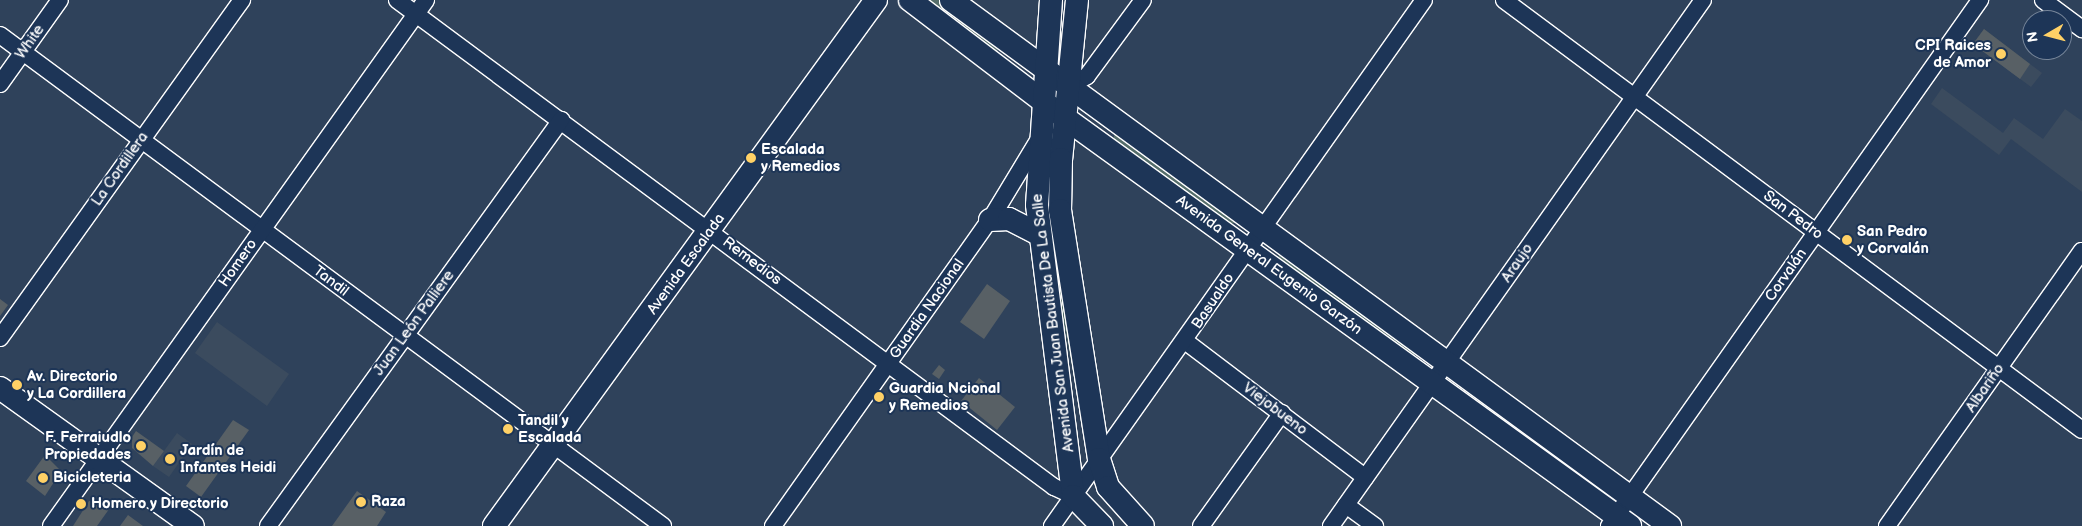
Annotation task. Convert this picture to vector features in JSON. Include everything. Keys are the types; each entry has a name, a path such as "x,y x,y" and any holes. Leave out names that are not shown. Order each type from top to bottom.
{"street":[{"name":"White","path":"0,84 60,0"},
{"name":"La Cordillera","path":"0,338 242,0"},
{"name":"Remedios","path":"397,0 710,230 1054,487 1073,496 1102,526"},
{"name":"Homero","path":"51,526 426,0"},
{"name":"Avenida Escalada","path":"494,526 876,0"},
{"name":"Avenida General Eugenio Garzón","path":"910,0 1044,100 1064,118 1433,384 1619,523"},
{"name":"Avenida General Eugenio Garzón","path":"951,0 1670,526"},
{"name":"Avenida San Juan Bautista De La Salle","path":"1052,0 1037,190 1040,235 1073,496"},
{"name":"Avenida San Juan Bautista De La Salle","path":"1077,0 1064,118 1060,210 1100,459"},
{"path":"1068,87 1087,76 1142,0"},
{"name":"Basualdo","path":"1052,526 1185,341 1424,0"},
{"name":"San Pedro","path":"1504,0 2082,430"},
{"name":"Araujo","path":"1331,526 1703,0"},
{"name":"Corvalán","path":"1619,523 1630,497 1980,0"},
{"path":"2043,0 2082,29"},
{"name":"Tandil","path":"0,35 663,526"},
{"name":"Guardia Nacional","path":"773,526 990,220 1041,135 1064,118"},
{"name":"Juan León Palliere","path":"268,526 560,120"},
{"path":"990,220 1010,219 1040,235"},
{"name":"Albariño","path":"1887,526 2082,250"},
{"name":"Viejobueno","path":"1185,341 1365,477"},
{"path":"0,388 192,526"},
{"path":"1201,526 1282,413"},
{"path":"1100,459 1108,487 1143,526"},
{"path":"1346,505 1374,526"}],"shaded area":[{"name":"CPI Raices de Amor","path":"1984,29 2022,58 2022,60 2025,60 2042,73 2031,87 1973,44"},
{"path":"1942,88 2003,133 2014,118 2043,139 2065,109 2082,121 2082,192 2011,139 1999,155 1931,104"},
{"path":"217,322 289,374 267,406 195,353"},
{"name":"Jardín de Infantes Heidi","path":"177,433 192,444 169,477 153,466"}],"green space":[{"path":"919,0 941,0 998,50 996,52"},
{"path":"1115,133 1235,221 1234,223 1228,225 1113,140"},
{"path":"1047,202 1085,415 1081,417 1043,205"},
{"path":"1279,253 1416,354 1415,356 1278,262"},
{"path":"1464,388 1602,489 1600,491 1462,392"}],"building":[{"name":"CPI Raices de Amor","path":"1984,29 2022,58 2022,60 2030,64 2020,79 1973,44"},
{"path":"987,284 1010,301 984,339 960,322"},
{"path":"0,299 8,305 0,316"},
{"path":"939,365 945,370 939,379 932,374"},
{"path":"979,378 1015,407 997,430 961,401"},
{"path":"233,420 249,430 201,497 186,486"},
{"path":"136,431 164,451 153,466 132,448 132,437"},
{"name":"Bicicleteria","path":"45,455 61,471 45,496 26,481"},
{"name":"Raza","path":"357,491 386,512 377,526 332,526"},
{"path":"103,498 112,505 97,526 73,526 89,501"},
{"path":"128,515 143,526 120,526"}],"place":[{"name":"CPI Raices de Amor","path":"2001,54"},
{"name":"Escalada y Remedios","path":"751,158"},
{"name":"San Pedro y Corvalán","path":"1847,240"},
{"name":"Av. Directorio y La Cordillera","path":"17,385"},
{"name":"Guardia Ncional y Remedios","path":"879,397"},
{"name":"Tandil y Escalada","path":"508,429"},
{"name":"F. Ferraiudlo Propiedades","path":"141,446"},
{"name":"Jardín de Infantes Heidi","path":"170,459"},
{"name":"Bicicleteria","path":"43,478"},
{"name":"Raza","path":"361,502"},
{"name":"Homero y Directorio","path":"81,504"}]}
